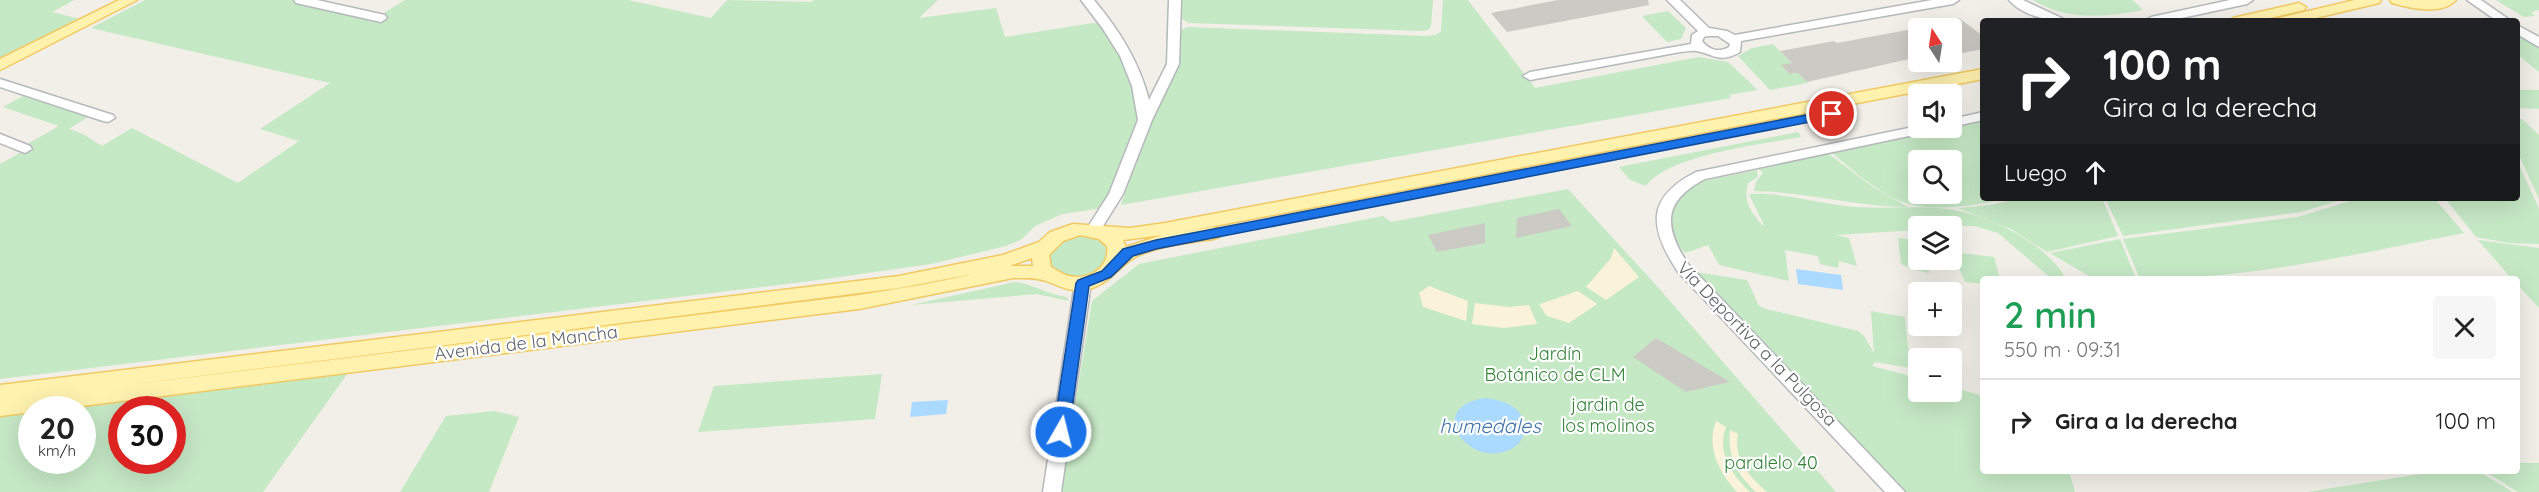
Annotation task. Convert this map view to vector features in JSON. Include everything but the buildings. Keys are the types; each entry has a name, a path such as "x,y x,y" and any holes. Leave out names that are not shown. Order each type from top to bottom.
{"main road":[{"path":"0,65 130,0"},
{"path":"2251,18 2327,0"},
{"path":"2297,18 2374,0"},
{"path":"2397,0 2425,5 2440,4 2449,0"},
{"path":"1908,99 1156,244 1128,252 1107,274 1083,283 1067,283 1050,276 1043,270 1039,261 1044,247 1050,240 1070,230 1130,234 1165,229 1980,75"},
{"path":"1962,89 1980,86"},
{"path":"1098,231 1116,244 1118,260"},
{"name":"Avenida de la Mancha","path":"0,393 888,283 1006,261 1044,247"},
{"name":"Avenida de la Mancha","path":"0,408 859,302 951,286 1003,273 1028,271 1050,276"}],"street":[{"path":"300,0 381,18"},
{"path":"1088,0 1127,55 1137,79 1145,120"},
{"path":"1098,231 1116,194 1145,120 1173,63 1175,0"},
{"path":"1672,0 1706,32"},
{"path":"1699,47 1696,38 1706,32 1718,32 1734,39 1953,0"},
{"path":"2015,0 2027,8 2054,18"},
{"path":"2165,18 2247,0"},
{"path":"2473,0 2500,18"},
{"path":"2520,30 2539,43"},
{"path":"1530,76 1680,48 1699,47 1709,53 1728,54 1735,50 1734,39"},
{"path":"0,83 108,118"},
{"path":"1962,121 1980,117"},
{"name":"Vía Deportiva a la Pulgosa","path":"1896,492 1683,268 1666,243 1663,222 1665,206 1673,193 1685,182 1701,175 1908,132"},
{"path":"0,138 25,149"},
{"path":"1052,492 1083,283"}],"green space":[{"path":"0,0 74,0 52,12 80,19 0,61"},
{"path":"145,0 293,0 376,18 405,0 628,0 711,18 727,0 811,2 814,0 938,0 919,18 996,8 1005,37 1093,23 1105,24 1124,53 1139,115 1130,148 1103,208 1062,214 1035,226 1022,239 1006,246 931,264 819,280 0,379 0,164 29,148 29,143 59,126 3,107 23,96 88,117 69,129 83,134 102,146 132,128 238,183 299,141 260,129 330,83 91,28"},
{"path":"1179,0 1433,0 1431,26 1428,30 1421,31 1189,23 1179,17"},
{"path":"1443,0 1468,0 1535,88 1699,57 1728,62 1758,90 1729,95 1731,98 1121,205 1153,115 1177,64 1181,30 1188,27 1436,35 1441,31"},
{"path":"2033,0 2133,0 2143,10 2101,15 2072,14 2045,7"},
{"path":"2496,0 2539,0 2539,10 2531,12 2535,16 2524,17"},
{"path":"1668,11 1686,28 1681,39 1667,42 1642,16"},
{"path":"2520,36 2539,48 2539,72 2520,56"},
{"path":"1773,44 1792,63 1782,66 1790,74 1798,73 1808,83 1770,90 1738,56 1752,48"},
{"path":"2520,90 2539,90 2539,109 2520,108"},
{"path":"2520,119 2539,135 2539,199 2520,158"},
{"path":"1980,121 1980,201 1994,201 1956,207 1927,207 1910,204 1962,204 1962,150 1908,150 1908,203 1874,186 1830,151 1908,135 1908,138 1962,138 1962,124"},
{"path":"1798,132 1801,137 1718,152 1674,166 1657,175 1646,186 1630,180 1619,167"},
{"path":"1826,152 1873,187 1908,207 1869,205 1754,191 1756,182 1763,173 1755,166"},
{"path":"2520,167 2539,209 2539,244 2509,243 2476,237 2447,201 2520,201"},
{"path":"1757,170 1758,177 1748,183 1747,201 1751,211 1762,225 1764,225 1749,194 1785,196 1858,207 1946,209 1997,223 2014,232 2045,253 2064,276 2048,276 1998,233 1974,226 1962,226 1962,216 1908,216 1908,231 1835,235 1849,238 1857,266 1839,261 1838,268 1820,264 1818,256 1785,250 1789,281 1719,265 1708,245 1685,253 1671,228 1674,199 1704,181"},
{"path":"1568,189 1656,285 1836,492 1061,492 1092,301 1139,264 1383,216 1391,222"},
{"path":"2008,201 2103,201 2118,236 2047,252 2011,229 1958,208"},
{"path":"2106,201 2338,201 2301,212 2123,236"},
{"path":"2349,201 2437,201 2464,233 2303,264 2208,276 2139,276 2123,239 2298,217"},
{"path":"1075,235 1096,236 1111,248 1105,269 1079,277 1062,276 1055,272 1050,265 1048,255 1062,240"},
{"path":"1898,238 1908,239 1908,267 1901,264"},
{"path":"2120,239 2135,276 2089,276 2050,253"},
{"path":"2478,240 2539,248 2539,308 2520,287 2520,276 2509,276"},
{"path":"1962,253 1994,257 1999,276 1980,276 1980,284 1965,282 1960,270 1962,270"},
{"path":"1695,272 1747,280 1759,306 1858,331 1864,336 1874,353 1871,311 1905,317 1908,368 1875,362 1872,366 1908,375 1908,402 1962,402 1962,390 1980,395 1980,474 2070,474 2075,492 1904,492"},
{"path":"1015,282 1067,297 1069,301 1037,294 911,305"},
{"path":"350,370 263,492 0,492 0,413 18,411 18,474 96,474 96,401 108,400 108,474 186,474 186,396 138,396"},
{"path":"882,374 875,419 698,432 714,386"},
{"path":"494,411 519,417 489,492 400,492 446,416"},
{"path":"2520,463 2539,463 2539,492 2518,492 2489,474 2520,474"},
{"path":"2420,474 2483,474 2513,492 2307,492"}],"sand":[{"path":"1614,248 1639,277 1606,300 1586,287 1611,258"},
{"path":"1429,286 1468,301 1466,321 1423,307 1419,293"},
{"path":"1578,291 1597,304 1569,323 1547,316 1540,306 1540,304"},
{"path":"1475,303 1509,307 1529,305 1537,324 1503,328 1472,324"},
{"path":"1716,421 1726,427 1723,445 1728,463 1737,478 1750,492 1737,492 1720,468 1713,440"},
{"path":"1730,430 1738,434 1738,451 1744,466 1767,492 1756,492 1739,472 1730,448"}],"water":[{"path":"1796,269 1841,275 1843,290 1798,284"},
{"name":"humedales","path":"1486,398 1513,407 1520,414 1524,432 1515,447 1494,454 1479,451 1467,444 1458,434 1455,423 1457,412 1467,403"},
{"path":"948,400 946,414 910,417 912,402"}],"route":[{"path":"1061,432 1083,283 1107,274 1128,252 1156,244 1832,114"}],"park label":[{"name":"Jardín Botánico de CLM","path":"1555,364"},
{"name":"jardin de los molinos","path":"1608,415"},
{"name":"paralelo 40","path":"1771,463"}]}
